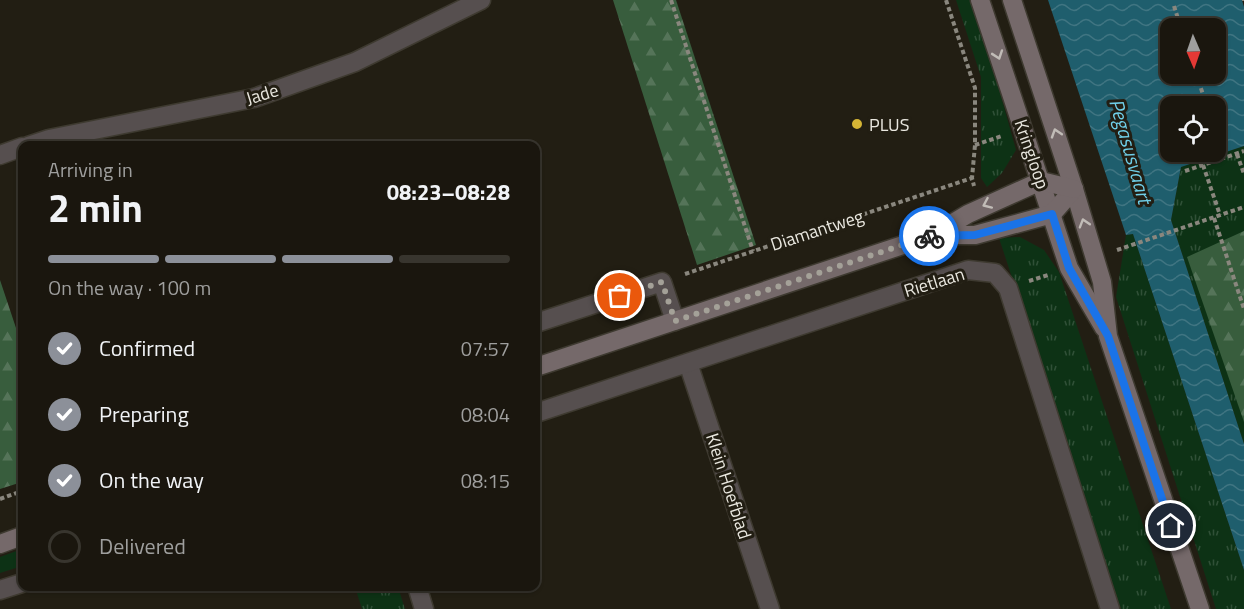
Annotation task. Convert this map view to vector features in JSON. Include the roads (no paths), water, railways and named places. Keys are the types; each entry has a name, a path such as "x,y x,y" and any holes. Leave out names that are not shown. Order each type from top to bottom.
{"street":[{"name":"Jade","path":"43,141 254,98 355,62 481,0"},
{"name":"Kringloop","path":"980,0 1069,268 1108,336 1200,609"},
{"name":"Kringloop","path":"1012,0 1102,282 1108,336"},
{"path":"0,155 18,148"},
{"path":"540,366 933,234 982,206 1041,181 1074,189 1052,214 975,235 933,234"},
{"name":"Rietlaan","path":"540,411 968,270 995,273 1008,288 1110,609"},
{"path":"540,322 662,282 675,321"},
{"name":"Klein Hoefblad","path":"688,363 770,609"},
{"path":"0,544 18,537"},
{"path":"0,590 18,584"},
{"path":"419,591 424,609"}],"water":[{"name":"Pegasusvaart","path":"1048,0 1242,0 1244,7 1244,146 1226,152 1226,96 1160,96 1160,162 1196,162 1181,167 1171,220 1244,444 1244,570 1133,234 1126,235"}],"place":[{"name":"PLUS","path":"857,124"}]}
